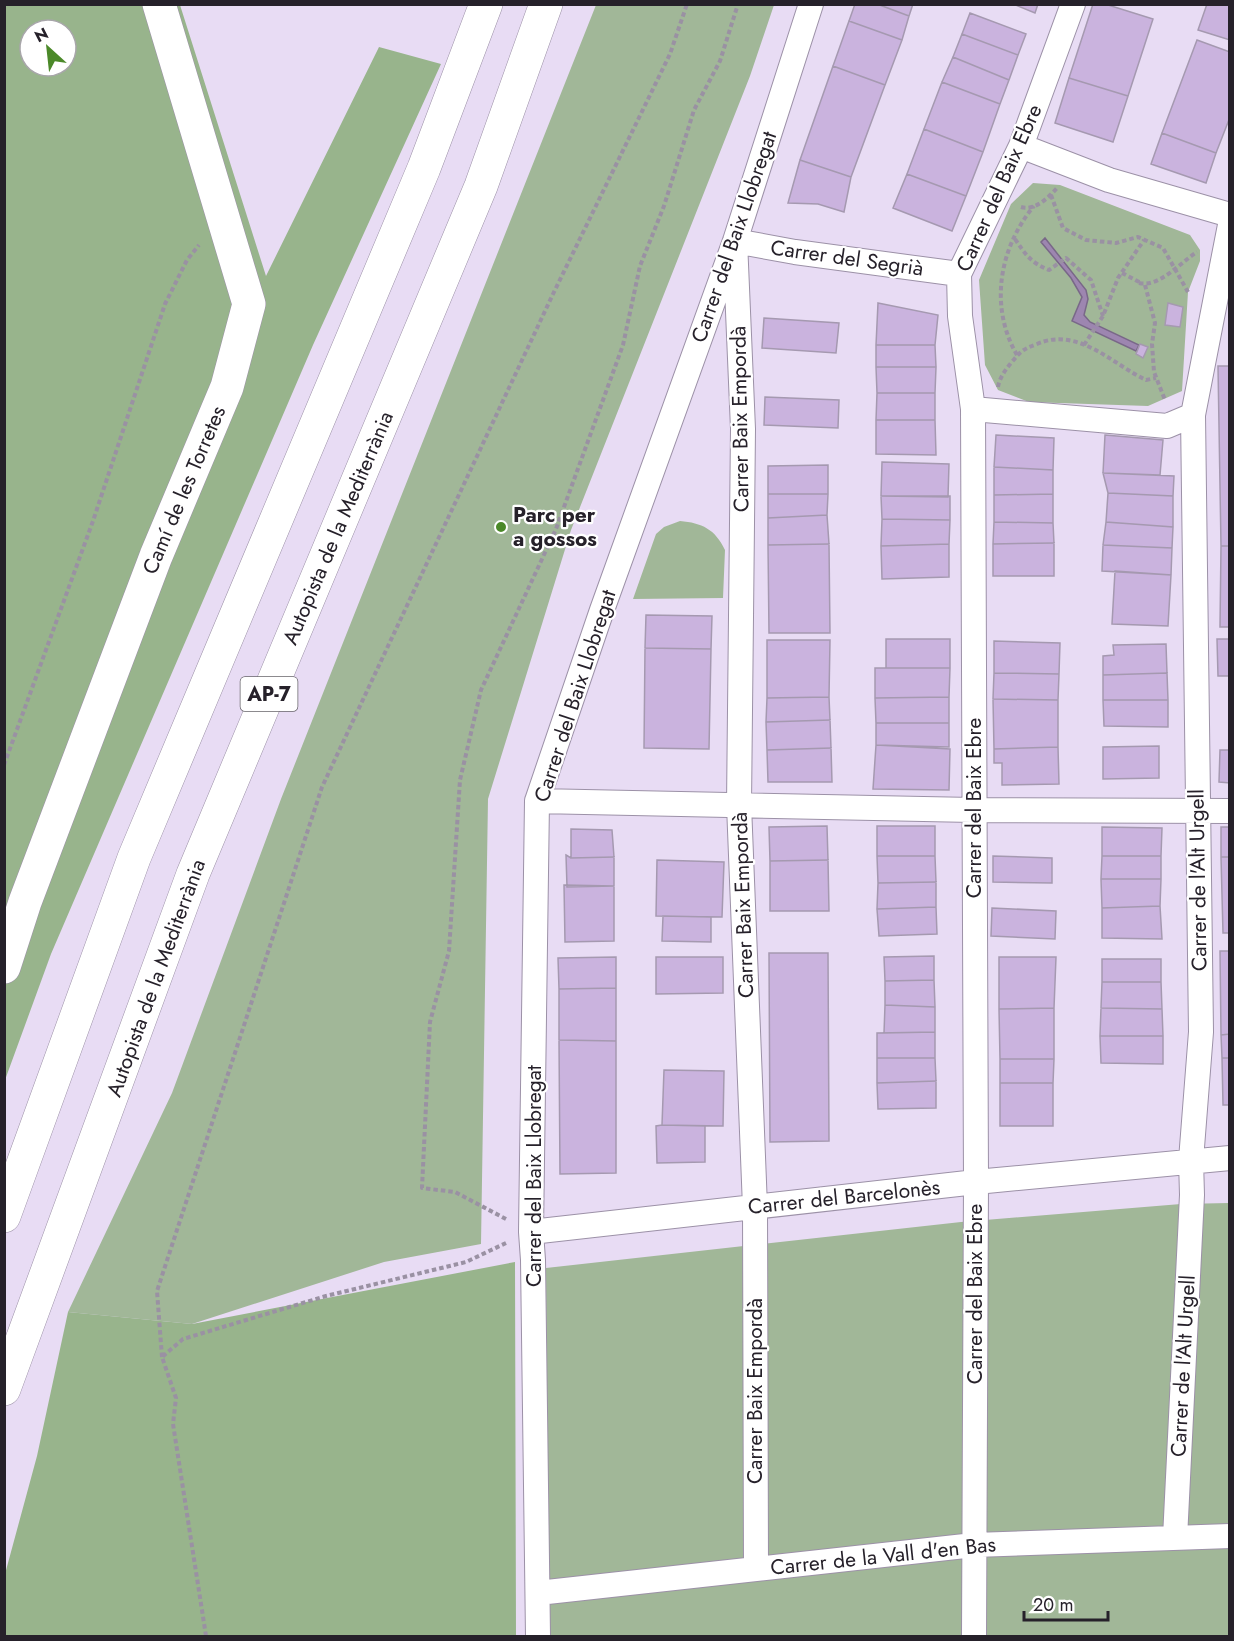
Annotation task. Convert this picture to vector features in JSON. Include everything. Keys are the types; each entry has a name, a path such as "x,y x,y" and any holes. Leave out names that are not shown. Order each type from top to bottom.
{"main road":[{"name":"Camí de les Torretes","path":"4,967 29,891 156,556 227,387 249,304 159,4"},
{"name":"AP-7","path":"4,1216 134,858 424,168 486,4"},
{"name":"Autopista de la Mediterrània","path":"4,1389 194,874 481,186 546,4"}],"street":[{"name":"Carrer del Baix Llobregat","path":"538,1636 531,1232 537,801 602,610 735,241 811,4"},
{"name":"Carrer del Baix Ebre","path":"974,1636 976,1182 973,409 960,316 959,274 1021,146 1073,4"},
{"path":"1021,146 1109,180 1230,215"},
{"name":"Carrer de l'Alt Urgell","path":"1175,1538 1192,1195 1191,1160 1201,1032 1196,812 1193,415 1221,313 1230,225"},
{"name":"Carrer del Segrià","path":"735,241 795,252 959,274"},
{"name":"Carrer Baix Empordà","path":"735,241 743,429 739,804 755,1207 756,1569"},
{"path":"973,409 1167,426 1193,415"},
{"path":"537,801 973,810 1230,811"},
{"name":"Carrer del Barcelonès","path":"531,1232 976,1182 1230,1158"},
{"name":"Carrer de la Vall d'en Bas","path":"538,1593 974,1545 1230,1536"}],"path":[{"path":"206,1636 173,1424 176,1398 162,1358 157,1291 322,787 553,294 670,54 687,4"},
{"path":"531,1232 455,1192 422,1188 430,1022 449,951 460,780 481,690 556,529 623,345 640,266 664,206 694,110 720,61 738,4"},
{"path":"1011,204 1027,208 1034,206 1051,195 1060,185"},
{"path":"1051,195 1064,228 1086,240 1116,243 1138,237 1163,248 1188,292"},
{"path":"1018,355 1008,339 1000,294 1001,271 1026,216 1034,206"},
{"path":"4,765 93,521 165,304 187,260 223,215"},
{"path":"1015,238 1026,257 1039,266 1049,270 1066,258 1091,280 1103,316"},
{"path":"1084,345 1103,316 1122,273 1144,240"},
{"path":"1142,284 1159,279 1200,250"},
{"path":"1122,273 1142,284 1155,323 1152,344 1156,378 1165,401"},
{"path":"998,390 999,383 1022,350 1045,340 1062,338 1084,345 1146,380 1156,378"},
{"path":"162,1358 183,1339 326,1296 466,1262 531,1232"}],"green space":[{"path":"5,5 180,5 266,276 379,47 441,64 313,345 51,954 5,1080"},
{"path":"596,5 774,5 750,76 571,530 488,799 481,1244 384,1262 192,1324 68,1312 172,1093 281,799"},
{"path":"1033,183 1060,185 1190,235 1200,250 1200,261 1188,292 1182,391 1148,406 1029,402 998,390 985,365 979,280 1011,204"},
{"path":"680,521 695,523 707,528 717,537 725,550 723,598 633,599 656,534 664,527"},
{"path":"1229,1203 1229,1636 548,1636 546,1268 961,1222 1181,1204"},
{"path":"515,1262 516,1636 5,1636 5,1574 37,1456 68,1312 192,1324"}],"shaded area":[{"path":"1045,238 1086,290 1088,299 1084,315 1090,322 1139,345 1136,351 1072,321 1082,297 1071,278 1041,242"}],"building":[{"path":"855,4 877,4 909,16 902,40 849,21"},
{"path":"877,4 913,4 909,16"},
{"path":"1013,4 1038,4 1035,13"},
{"path":"1093,4 1105,4 1153,19 1128,96 1069,78"},
{"path":"1207,4 1230,4 1230,40 1198,30"},
{"path":"970,13 1026,34 1018,55 962,34"},
{"path":"849,21 902,40 885,85 833,66"},
{"path":"962,34 1018,55 1009,80 953,57"},
{"path":"1197,40 1230,52 1230,117 1216,153 1162,133"},
{"path":"953,57 1009,80 1000,104 942,82"},
{"path":"833,66 885,85 851,177 800,160"},
{"path":"1069,78 1128,96 1113,142 1055,123"},
{"path":"942,82 1000,104 983,152 924,129"},
{"path":"924,129 983,152 966,196 907,174"},
{"path":"1162,133 1216,153 1206,183 1151,164"},
{"path":"800,160 851,177 844,212 818,204 788,203"},
{"path":"907,174 966,196 952,231 893,208"},
{"path":"878,303 938,315 935,345 876,345"},
{"path":"1168,303 1183,307 1180,327 1165,325"},
{"path":"764,318 839,323 836,353 762,348"},
{"path":"1140,344 1148,347 1143,358 1136,354"},
{"path":"876,345 935,345 936,367 876,367"},
{"path":"1218,366 1230,366 1230,546 1221,546"},
{"path":"876,367 936,367 935,393 877,393"},
{"path":"877,393 935,393 935,420 876,420"},
{"path":"765,397 839,400 838,428 764,425"},
{"path":"876,420 935,420 936,455 876,454"},
{"path":"996,435 1054,438 1053,470 994,467"},
{"path":"1105,435 1163,440 1160,475 1103,473"},
{"path":"882,462 949,464 948,497 881,496"},
{"path":"828,465 828,494 768,494 768,466"},
{"path":"994,467 1053,470 1053,494 994,495"},
{"path":"1103,473 1174,476 1173,496 1108,493"},
{"path":"1108,493 1173,496 1173,527 1106,522"},
{"path":"768,494 828,494 827,515 768,518"},
{"path":"1053,494 1053,523 994,522 994,495"},
{"path":"881,496 950,496 950,520 882,519"},
{"path":"827,515 829,544 768,545 768,518"},
{"path":"882,519 950,520 949,544 881,546"},
{"path":"994,522 1053,523 1054,543 993,544"},
{"path":"1106,522 1173,527 1172,548 1103,545"},
{"path":"1054,543 1054,576 993,576 993,544"},
{"path":"829,544 830,633 769,633 768,545"},
{"path":"949,544 949,577 882,579 881,546"},
{"path":"1103,545 1172,548 1171,575 1102,571"},
{"path":"1221,546 1230,546 1230,627 1220,627"},
{"path":"1115,571 1171,575 1168,626 1112,624"},
{"path":"646,615 712,616 711,649 645,648"},
{"path":"886,639 950,639 950,668 886,668"},
{"path":"1217,639 1230,639 1230,676 1218,676"},
{"path":"767,640 830,640 829,697 767,698"},
{"path":"994,641 1060,643 1059,674 994,673"},
{"path":"1166,644 1167,673 1103,675 1103,656 1114,655 1113,645"},
{"path":"645,648 711,649 709,749 644,748"},
{"path":"875,668 950,668 949,697 875,698"},
{"path":"994,673 1059,674 1058,700 993,699"},
{"path":"1167,673 1168,700 1103,700 1103,675"},
{"path":"829,697 830,720 766,722 767,698"},
{"path":"949,697 949,723 876,723 875,698"},
{"path":"993,699 1058,700 1058,747 994,749"},
{"path":"1103,700 1168,700 1168,727 1104,726"},
{"path":"830,720 831,748 767,750 766,722"},
{"path":"876,723 949,723 949,747 876,745"},
{"path":"876,745 950,749 949,790 873,789"},
{"path":"1159,746 1159,778 1103,779 1103,747"},
{"path":"1058,747 1059,784 1002,785 1002,763 994,763 994,749"},
{"path":"831,748 832,782 768,782 767,750"},
{"path":"1220,750 1230,750 1230,783 1219,782"},
{"path":"827,826 828,860 770,861 769,827"},
{"path":"877,826 935,826 935,856 877,856"},
{"path":"1102,827 1162,828 1161,856 1102,856"},
{"path":"1221,827 1230,827 1230,857 1221,857"},
{"path":"571,829 612,830 614,857 571,858"},
{"path":"566,855 571,858 614,857 614,886 567,887"},
{"path":"877,856 935,856 936,882 878,883"},
{"path":"993,856 1052,858 1052,883 993,882"},
{"path":"1102,856 1161,856 1161,879 1101,879"},
{"path":"1221,857 1230,857 1230,933 1223,933"},
{"path":"657,860 724,862 722,917 656,916"},
{"path":"828,860 829,911 770,911 770,861"},
{"path":"1101,879 1161,879 1160,906 1102,908"},
{"path":"936,882 936,907 877,909 878,883"},
{"path":"564,885 614,886 614,941 565,942"},
{"path":"1160,906 1162,939 1102,938 1102,908"},
{"path":"936,907 937,934 879,936 877,909"},
{"path":"992,908 1056,911 1055,939 991,936"},
{"path":"663,916 711,917 711,942 662,941"},
{"path":"1220,951 1230,951 1230,1034 1221,1035"},
{"path":"769,953 828,953 829,1141 770,1142"},
{"path":"934,956 934,980 885,981 884,957"},
{"path":"616,957 616,988 559,989 558,958"},
{"path":"656,957 723,957 723,993 656,994"},
{"path":"999,957 1056,957 1054,1008 999,1009"},
{"path":"1102,959 1161,959 1161,982 1102,982"},
{"path":"934,980 935,1007 885,1005 885,981"},
{"path":"1102,982 1161,982 1162,1009 1101,1008"},
{"path":"616,988 616,1041 559,1040 559,989"},
{"path":"885,1005 935,1007 935,1032 884,1033"},
{"path":"1054,1008 1054,1059 1000,1059 999,1009"},
{"path":"1101,1008 1162,1009 1163,1036 1100,1036"},
{"path":"935,1032 935,1058 877,1058 877,1033"},
{"path":"1230,1034 1230,1058 1222,1058 1221,1035"},
{"path":"1100,1036 1163,1036 1163,1064 1101,1063"},
{"path":"559,1040 616,1041 616,1173 560,1174"},
{"path":"877,1058 935,1058 936,1081 877,1083"},
{"path":"1222,1058 1230,1058 1230,1105 1223,1105"},
{"path":"1000,1059 1054,1059 1053,1083 1000,1083"},
{"path":"664,1070 724,1071 723,1126 662,1125"},
{"path":"936,1081 936,1108 878,1109 877,1083"},
{"path":"1000,1083 1053,1083 1053,1126 1000,1126"},
{"path":"656,1126 705,1126 705,1162 657,1163"}],"place":[{"name":"Parc per a gossos","path":"501,527"}]}
